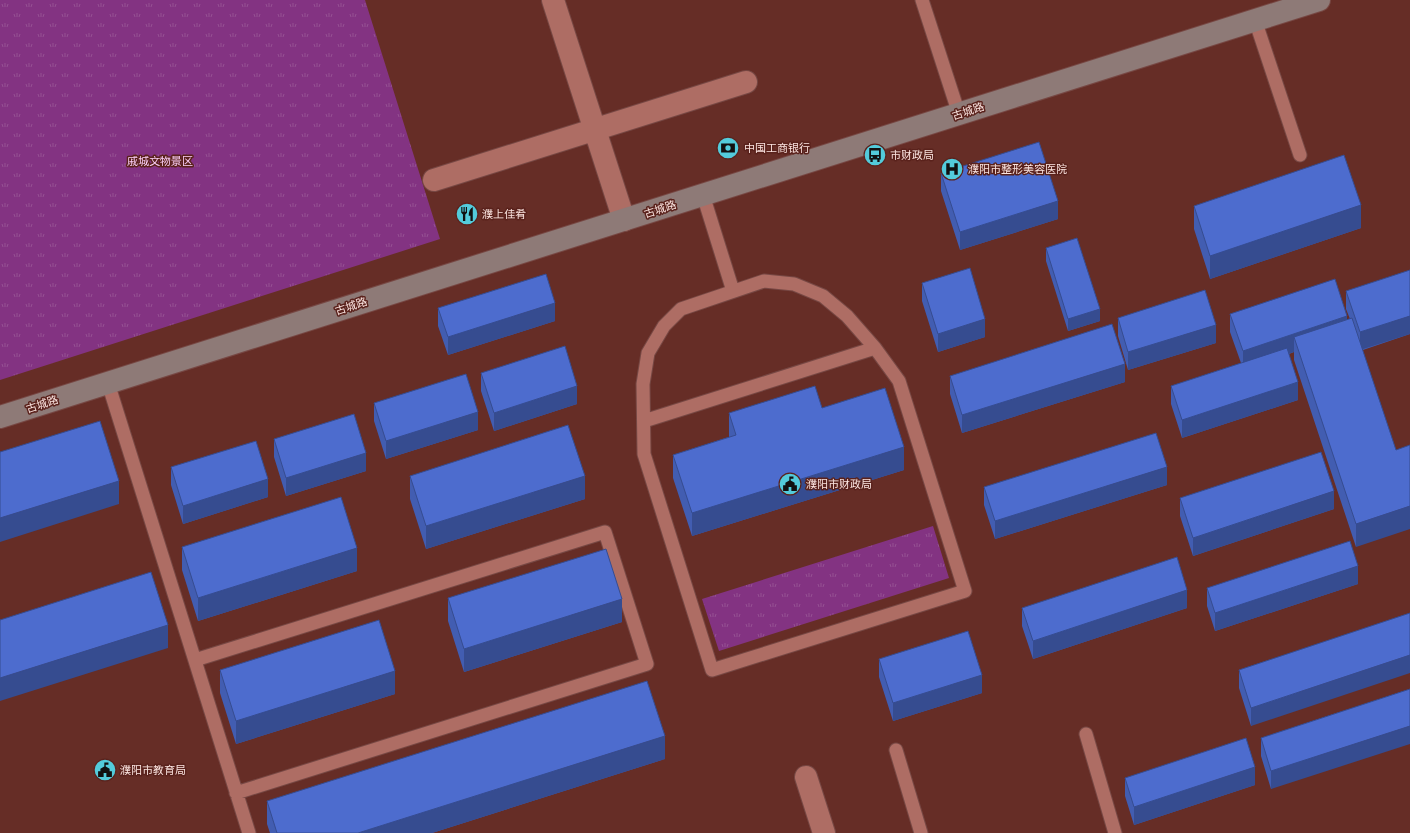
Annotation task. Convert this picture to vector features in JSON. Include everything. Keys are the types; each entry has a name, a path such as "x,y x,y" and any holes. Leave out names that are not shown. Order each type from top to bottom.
{"street":[{"path":"553,0 624,220"},
{"name":"古城路","path":"0,417 1319,0"},
{"path":"434,180 746,82"},
{"path":"806,777 824,833"}],"lane":[{"path":"922,0 959,114"},
{"path":"1255,20 1300,155"},
{"path":"703,195 734,291"},
{"path":"764,281 794,284 823,296 847,316 875,348 899,381 965,591 712,670 644,454 643,384 648,353 664,326 681,309 764,281"},
{"path":"644,421 875,348"},
{"path":"108,383 249,833"},
{"path":"195,660 605,532 647,664 236,793"},
{"path":"1086,734 1115,833"},
{"path":"896,750 921,833"}],"green space":[{"name":"戚城文物景区","path":"0,0 365,0 440,239 0,380"},
{"path":"933,526 949,578 719,651 702,599"}],"building":[{"path":"1039,142 1058,201 960,232 941,173"},
{"path":"1344,155 1361,205 1210,256 1194,206"},
{"path":"1077,238 1100,309 1068,319 1046,248"},
{"path":"970,268 985,319 938,334 922,283"},
{"path":"1410,270 1410,316 1360,332 1346,291"},
{"path":"546,274 555,303 448,337 438,308"},
{"path":"1335,279 1347,316 1243,351 1230,314"},
{"path":"1205,290 1216,325 1128,352 1118,318"},
{"path":"1352,318 1396,450 1410,445 1410,506 1356,524 1294,337"},
{"path":"1112,324 1125,364 962,415 950,376"},
{"path":"565,346 577,386 494,413 481,373"},
{"path":"1287,348 1298,382 1182,420 1171,386"},
{"path":"466,374 478,412 386,441 374,403"},
{"path":"815,386 822,408 885,388 904,447 692,513 673,455 736,435 729,413"},
{"path":"354,414 366,453 286,478 274,439"},
{"path":"100,421 119,481 0,518 0,452"},
{"path":"568,425 585,476 426,526 410,476"},
{"path":"1156,433 1167,467 995,521 984,487"},
{"path":"256,441 268,479 183,506 171,467"},
{"path":"1321,452 1334,491 1193,538 1180,498"},
{"path":"341,497 357,548 198,598 182,547"},
{"path":"1350,541 1358,566 1215,613 1207,588"},
{"path":"606,549 622,599 464,649 448,598"},
{"path":"1177,557 1187,590 1033,641 1022,608"},
{"path":"151,572 168,625 0,678 0,620"},
{"path":"1410,613 1410,655 1251,708 1239,670"},
{"path":"379,620 395,671 236,721 220,670"},
{"path":"968,631 982,675 893,703 879,659"},
{"path":"647,681 665,736 358,833 277,833 267,801"},
{"path":"1410,689 1410,726 1271,771 1261,738"},
{"path":"1246,738 1255,767 1134,807 1125,778"}],"place":[{"name":"中国工商银行","path":"728,148"},
{"name":"市财政局","path":"875,155"},
{"name":"濮阳市整形美容医院","path":"952,169"},
{"name":"濮上佳肴","path":"467,214"},
{"name":"濮阳市财政局","path":"790,484"},
{"name":"濮阳市教育局","path":"105,770"}]}
